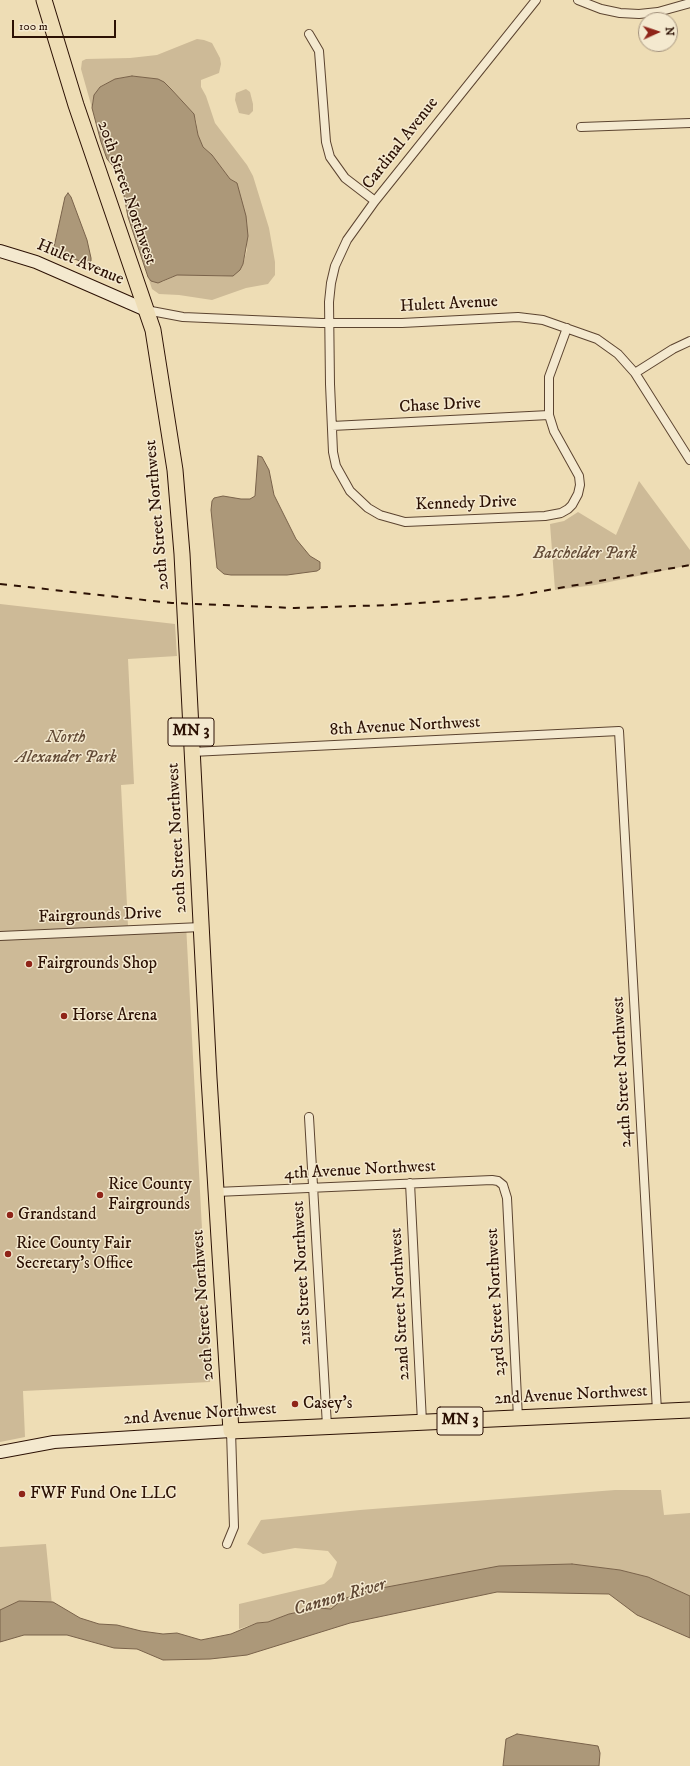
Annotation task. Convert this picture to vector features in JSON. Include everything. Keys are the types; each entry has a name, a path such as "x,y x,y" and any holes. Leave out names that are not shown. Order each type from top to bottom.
{"highway":[{"name":"20th Street Northwest","path":"38,0 58,50"},
{"name":"20th Street Northwest","path":"44,0 58,50 153,330 178,498 216,1192 231,1431"},
{"name":"2nd Avenue Northwest","path":"231,1431 690,1410"}],"street":[{"name":"Cardinal Avenue","path":"329,324 331,283 335,266 347,240 375,201 536,0"},
{"path":"578,0 601,9 620,13 639,14 658,12 690,3"},
{"path":"309,34 319,51 326,142 330,157 345,178 375,201"},
{"path":"581,127 690,123"},
{"name":"Hulet Avenue","path":"0,251 36,262 146,310"},
{"name":"Hulett Avenue","path":"146,310 183,317 329,324 402,323 518,317 543,320 567,328 607,345 618,354 635,373 690,460"},
{"name":"Kennedy Drive","path":"329,324 333,452 336,466 341,479 359,501 380,515 405,522 545,516 561,513 572,505 578,494 580,485 575,467 554,431 549,415 549,377 567,328"},
{"path":"635,373 673,349 690,341"},
{"name":"Chase Drive","path":"332,426 549,415"},
{"name":"8th Avenue Northwest","path":"192,752 619,731"},
{"name":"24th Street Northwest","path":"619,731 657,1411"},
{"name":"Fairgrounds Drive","path":"0,936 201,927"},
{"name":"21st Street Northwest","path":"309,1117 327,1426"},
{"name":"4th Avenue Northwest","path":"216,1192 492,1180 498,1181 503,1186"},
{"name":"22nd Street Northwest","path":"410,1183 422,1422"},
{"name":"23rd Street Northwest","path":"503,1186 507,1198 518,1418"},
{"name":"2nd Avenue Northwest","path":"0,1452 54,1442 231,1431"},
{"name":"20th Street Northwest","path":"227,1544 234,1527 231,1431"}],"green space":[{"path":"197,39 212,43 220,58 221,64 219,73 201,80 201,87 206,96 215,123 247,165 253,176 269,228 275,262 275,275 268,284 246,288 212,300 179,295 159,294 152,289 148,277 154,282 162,282 177,275 222,276 243,264 247,250 247,224 237,183 230,179 212,155 203,147 198,135 196,120 191,111 171,89 158,79 132,76 115,79 100,87 92,103 92,108 81,69 82,61 86,59 130,58 157,55"},
{"path":"246,89 250,92 253,104 253,111 249,115 239,113 235,100 236,93"},
{"name":"Batchelder Park","path":"639,481 690,550 690,565 595,585 555,590 550,524 564,521 578,512 616,535"},
{"name":"Rice County Fairgrounds","path":"0,604 175,624 177,656 128,659 134,784 121,785 128,926 186,924 210,1382 23,1391 25,1437 0,1442"},
{"path":"615,1490 661,1490 664,1515 690,1513 690,1596 648,1577 620,1570 572,1564 412,1582 343,1599 331,1609 318,1608 289,1614 268,1622 257,1623 239,1629 239,1604 324,1584 332,1577 337,1562 328,1551 295,1548 263,1554 247,1544 261,1520 360,1510"},
{"path":"46,1544 53,1615 0,1625 0,1547"}],"shaded area":[{"path":"132,76 158,79 164,82 171,89 194,114 198,135 203,147 212,155 230,179 237,183 246,216 248,236 243,264 240,270 233,276 177,275 158,283 151,281 148,277 128,217 120,174 107,159 92,108 94,95 100,87 115,79"},
{"path":"68,193 71,197 87,240 91,258 91,261 88,264 61,254 54,247 65,197"},
{"path":"258,456 262,457 269,470 274,495 296,539 310,556 320,562 320,569 317,571 287,575 231,575 224,574 217,568 211,510 212,501 214,498 223,496 250,499 255,496"},
{"path":"572,1564 620,1570 648,1577 690,1596 690,1638 637,1615 609,1594 497,1592 350,1623 247,1655 210,1659 163,1660 137,1649 114,1648 67,1635 24,1635 0,1642 0,1610 19,1601 53,1602 80,1618 99,1624 117,1625 141,1631 163,1634 177,1633 201,1640 231,1634 257,1623 268,1622 289,1614 319,1608 331,1609 343,1599 371,1590 499,1566"},
{"path":"517,1734 598,1746 600,1753 599,1766 503,1766 506,1739"}],"railway":[{"path":"0,584 172,603 295,608 390,605 514,596 690,565"}],"place":[{"name":"Fairgrounds Shop","path":"29,964"},
{"name":"Horse Arena","path":"64,1016"},
{"name":"Rice County Fairgrounds","path":"100,1195"},
{"name":"Grandstand","path":"10,1215"},
{"name":"Rice County Fair Secretary's Office","path":"8,1254"},
{"name":"Casey's","path":"295,1404"},
{"name":"FWF Fund One LLC","path":"22,1494"}],"park label":[{"name":"North Alexander Park","path":"66,748"}],"water label":[{"name":"Cannon River","path":"340,1598"}]}
